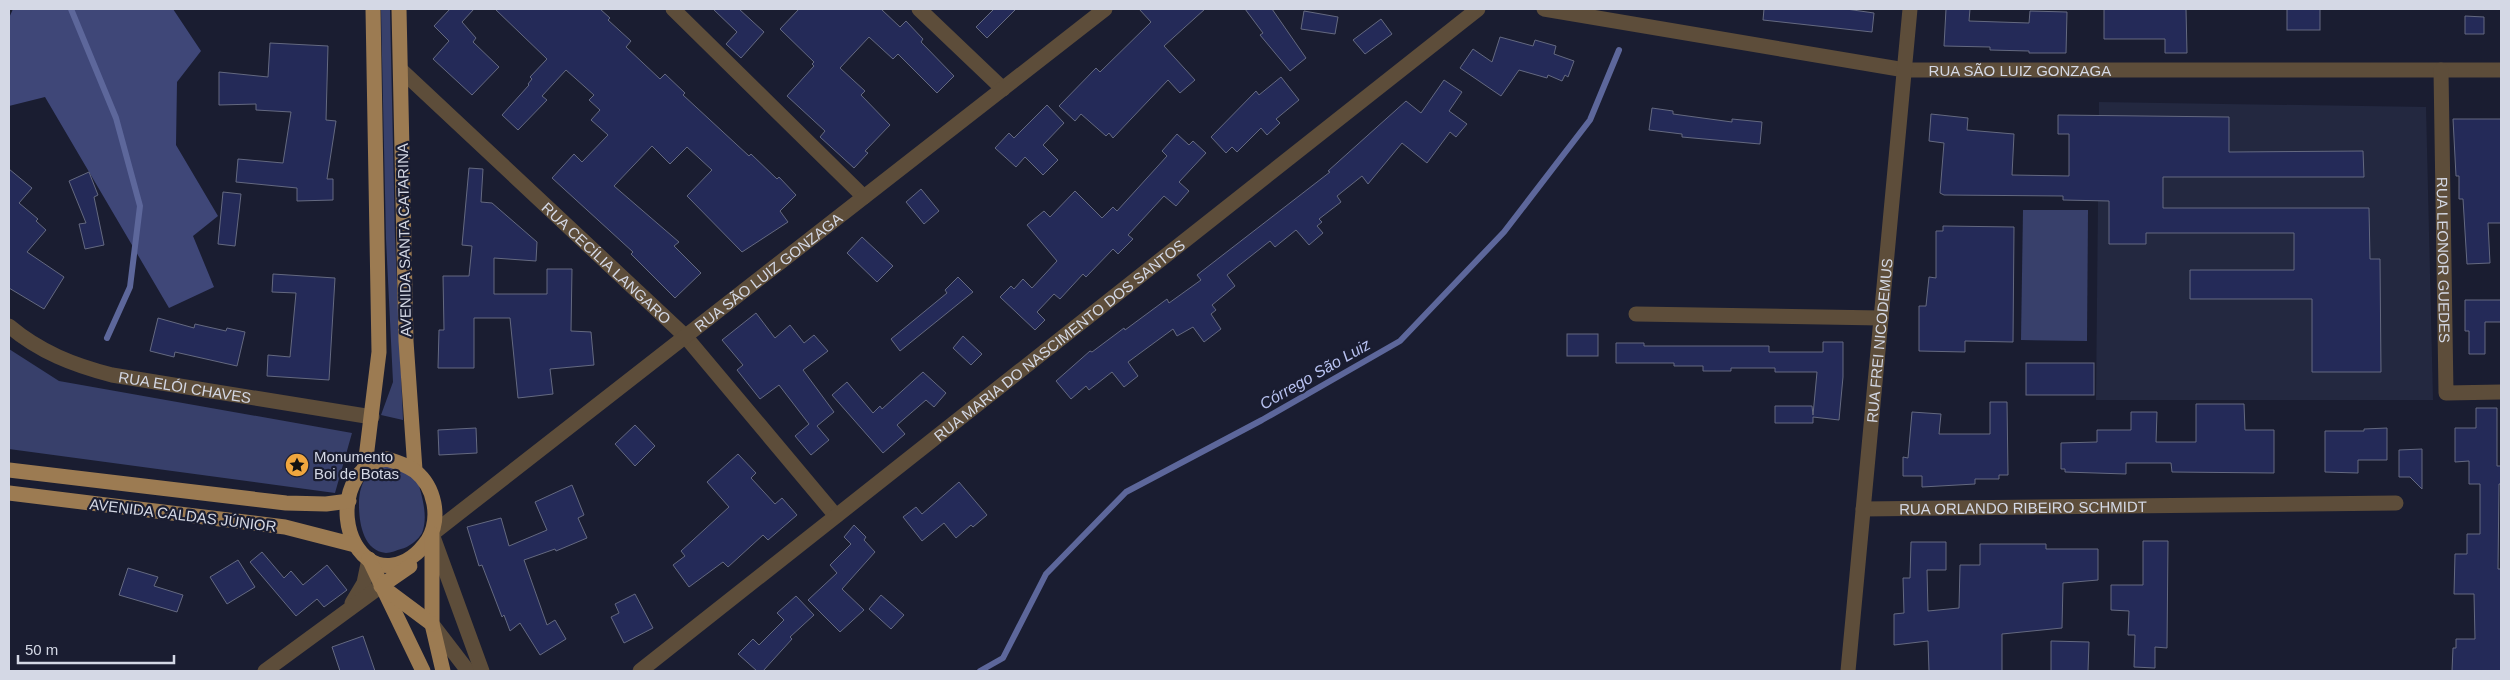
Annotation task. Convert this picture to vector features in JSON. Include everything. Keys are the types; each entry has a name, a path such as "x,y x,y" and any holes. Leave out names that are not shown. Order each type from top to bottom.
{"main road":[{"name":"AVENIDA SANTA CATARINA","path":"365,466 379,352 373,9"},
{"name":"AVENIDA SANTA CATARINA","path":"399,9 406,341 415,470"},
{"path":"423,671 369,560 355,545 348,520 348,500 357,475 365,466 374,461 387,460 415,470 426,482 432,495 435,520 432,534 432,624 443,671"},
{"name":"AVENIDA CALDAS JÚNIOR","path":"9,470 286,504 326,504 348,500"},
{"name":"AVENIDA CALDAS JÚNIOR","path":"9,493 285,527 355,545"},
{"path":"369,560 380,565 394,566 405,562 423,547 432,534"},
{"path":"381,586 417,560 432,534"},
{"path":"381,586 432,624"}],"street":[{"path":"673,9 864,197"},
{"path":"919,9 1003,89"},
{"name":"RUA SÃO LUIZ GONZAGA","path":"432,534 1105,9"},
{"name":"RUA MARIA DO NASCIMENTO DOS SANTOS","path":"640,671 1478,9"},
{"name":"RUA SÃO LUIZ GONZAGA","path":"1544,9 1905,70 2501,70"},
{"name":"RUA FREI NICODEMUS","path":"1848,671 1910,9"},
{"name":"RUA CECÍLIA LANGARO","path":"401,70 685,336 836,516"},
{"name":"RUA LEONOR GUEDES","path":"2441,70 2446,393 2501,392"},
{"path":"1636,314 1882,318"},
{"name":"RUA ELÓI CHAVES","path":"9,326 53,356 98,371 372,417"},
{"name":"RUA ORLANDO RIBEIRO SCHMIDT","path":"1863,509 2396,503"},
{"path":"432,534 482,671"},
{"path":"345,612 361,589 369,560"},
{"path":"265,671 381,586"},
{"path":"432,624 468,671"}],"shaded area":[{"path":"13,9 173,9 201,51 177,82 176,145 218,216 193,236 214,287 169,308 45,97 9,106 9,18"},
{"path":"381,9 390,9 395,238 403,420 381,415 393,382 386,239"},
{"path":"2099,102 2426,107 2433,400 2096,400"},
{"path":"2023,210 2088,210 2087,341 2021,340"},
{"path":"9,349 59,381 352,433 335,493 9,449"},
{"path":"382,464 416,476 422,497 425,519 422,533 413,543 407,547 386,553 378,551 367,541 361,527 359,512 359,498 364,481 371,472"}],"building":[{"path":"450,9 474,9 462,22 476,38 473,42 499,67 472,95 433,59 449,41 434,26"},
{"path":"495,9 600,9 610,18 608,20 631,41 626,47 660,79 665,74 685,93 683,95 749,156 751,154 777,179 779,177 796,195 780,211 788,222 742,252 687,196 712,170 687,147 670,164 652,146 614,186 679,242 674,246 701,273 675,298 631,254 633,252 552,178 574,154 582,162 608,135 591,120 600,110 589,100 594,95 566,70 542,96 547,100 518,130 502,115 529,85 532,79 530,77 547,59"},
{"path":"713,9 739,9 764,32 741,58 726,44 737,32"},
{"path":"799,9 881,9 900,27 906,21 923,39 921,42 954,76 937,93 898,54 893,59 869,37 840,68 865,91 861,95 890,125 865,151 868,153 854,168 820,137 825,131 787,96 814,66 812,64 814,62 780,29"},
{"path":"994,9 1016,9 987,38 976,27"},
{"path":"1139,9 1205,9 1164,46 1195,80 1180,93 1168,80 1113,138 1109,133 1106,136 1081,114 1075,121 1059,106 1096,68 1100,72 1151,22"},
{"path":"1245,9 1272,9 1306,58 1290,71 1260,35 1263,33"},
{"path":"1764,9 1846,9 1874,13 1872,32 1763,20"},
{"path":"1946,9 1970,9 1969,21 2029,23 2030,11 2067,12 2066,53 2029,53 2029,51 1990,50 1990,47 1944,46"},
{"path":"2104,9 2186,9 2187,53 2165,53 2165,39 2104,39"},
{"path":"2287,9 2320,9 2320,30 2287,30"},
{"path":"1304,11 1338,17 1335,34 1301,29"},
{"path":"2465,16 2484,17 2484,34 2465,34"},
{"path":"1381,19 1392,34 1365,54 1353,40"},
{"path":"1500,37 1533,46 1535,40 1556,46 1554,54 1574,61 1568,77 1565,75 1562,81 1548,75 1547,78 1519,70 1501,96 1460,68 1473,49 1492,62"},
{"path":"270,43 328,46 326,120 336,121 327,179 333,179 333,200 297,201 297,188 236,182 238,159 283,163 291,112 256,110 256,104 219,105 219,72 268,77"},
{"path":"1281,77 1299,100 1276,119 1280,123 1267,135 1261,128 1237,152 1232,147 1226,153 1211,137 1256,91 1259,95"},
{"path":"1444,80 1462,92 1449,111 1467,124 1456,137 1450,132 1427,163 1402,143 1368,184 1362,176 1337,196 1341,202 1319,219 1322,222 1317,226 1323,233 1309,245 1296,230 1275,247 1270,241 1227,275 1235,286 1212,305 1216,310 1211,314 1221,329 1204,342 1193,327 1177,336 1173,329 1128,362 1138,376 1124,387 1112,372 1089,390 1086,386 1071,399 1056,381 1090,351 1092,352 1124,328 1125,330 1167,299 1169,303 1201,280 1197,275 1330,172 1328,171 1406,101 1421,113"},
{"path":"1047,105 1064,123 1043,145 1058,160 1043,175 1025,157 1016,167 995,148 1009,133 1014,138"},
{"path":"1652,108 1673,111 1673,114 1732,122 1732,119 1762,122 1760,144 1682,137 1682,134 1649,130"},
{"path":"1931,114 1968,118 1967,130 2014,134 2012,175 2069,176 2069,134 2058,134 2058,115 2229,117 2229,152 2363,151 2364,177 2163,177 2163,208 2369,208 2370,259 2380,259 2381,372 2312,372 2312,299 2190,299 2190,270 2294,270 2294,233 2146,233 2146,244 2109,244 2109,201 2063,200 2063,196 1944,195 1940,193 1944,143 1929,141"},
{"path":"2453,119 2501,119 2501,223 2488,223 2490,263 2467,264 2463,199 2459,199 2459,176 2456,176"},
{"path":"1177,134 1189,145 1193,141 1206,153 1179,182 1189,191 1176,206 1164,196 1128,235 1133,239 1118,254 1113,249 1086,277 1083,274 1060,299 1054,294 1037,312 1045,320 1035,330 1000,297 1011,286 1014,289 1023,279 1032,288 1057,261 1027,225 1044,211 1050,217 1075,191 1102,218 1113,207 1117,211 1167,156 1162,151"},
{"path":"469,168 483,169 481,202 492,203 537,242 536,261 494,258 494,294 547,294 547,269 572,269 571,331 591,332 594,365 550,369 553,394 518,398 510,318 474,318 474,368 438,368 439,330 444,330 443,276 469,276 472,246 462,245"},
{"path":"9,169 32,188 19,203 38,219 36,221 46,230 27,252 64,277 44,309 9,288"},
{"path":"89,172 98,195 94,197 104,245 85,249 79,224 86,223 69,181"},
{"path":"921,189 939,211 924,224 906,202"},
{"path":"223,192 241,194 235,246 218,244"},
{"path":"1943,226 2014,227 2013,342 1965,341 1965,352 1919,351 1919,306 1926,306 1929,277 1936,278 1936,231 1943,231"},
{"path":"862,237 893,266 877,282 847,253"},
{"path":"273,274 335,278 329,380 267,376 268,355 290,357 296,293 272,292"},
{"path":"958,277 973,292 900,351 891,339 947,293 945,290"},
{"path":"2465,300 2501,300 2501,322 2485,322 2485,354 2469,354 2469,331 2465,331"},
{"path":"756,313 775,338 790,325 804,343 814,335 828,351 803,370 834,412 817,426 829,440 811,455 795,436 809,424 779,385 760,399 737,370 743,365 722,340"},
{"path":"158,318 194,328 195,324 226,331 227,328 245,332 237,366 175,352 174,357 150,351"},
{"path":"1567,334 1598,334 1598,356 1567,356"},
{"path":"963,336 982,354 971,365 953,348"},
{"path":"1823,342 1843,342 1843,377 1839,420 1813,417 1813,423 1775,423 1775,406 1812,406 1813,415 1817,372 1775,372 1775,368 1731,368 1731,371 1703,371 1703,366 1674,366 1674,363 1616,363 1616,343 1644,343 1644,346 1769,346 1769,352 1823,352"},
{"path":"2026,363 2094,363 2094,395 2026,395"},
{"path":"923,372 946,393 934,407 926,400 897,425 905,434 883,453 832,395 847,382 873,413 880,406 882,409"},
{"path":"1990,402 2007,402 2008,475 1999,475 1999,479 1975,479 1975,484 1922,487 1922,476 1903,476 1903,457 1908,458 1912,412 1941,414 1939,434 1990,434"},
{"path":"2196,404 2244,404 2245,430 2274,430 2274,473 2172,472 2171,463 2126,463 2126,474 2065,472 2065,469 2061,469 2061,443 2097,442 2097,430 2131,430 2131,412 2157,412 2156,442 2196,442"},
{"path":"2476,408 2497,408 2497,466 2501,466 2498,569 2501,569 2501,671 2452,671 2453,648 2456,648 2456,639 2475,639 2474,594 2454,594 2455,554 2467,554 2467,534 2480,534 2480,484 2469,484 2469,461 2455,462 2455,428 2476,428"},
{"path":"635,425 655,446 635,466 615,444"},
{"path":"476,428 477,453 439,455 438,430"},
{"path":"2387,428 2387,460 2358,460 2358,473 2325,472 2325,431 2364,431 2364,429"},
{"path":"2422,449 2422,489 2410,477 2399,477 2399,450"},
{"path":"738,454 756,473 751,478 775,504 782,498 797,515 768,540 763,535 728,567 723,562 689,587 673,565 685,556 681,551 729,507 707,482"},
{"path":"959,482 987,515 973,527 971,525 956,538 944,523 922,541 903,517 916,507 922,514"},
{"path":"572,485 584,515 578,518 587,538 556,551 555,549 524,560 547,625 555,620 566,639 540,655 520,623 510,631 504,615 502,617 482,565 479,566 467,527 501,518 509,546 547,530 535,502"},
{"path":"854,525 866,537 864,540 875,552 842,589 864,610 840,632 808,600 837,573 830,565 851,544 844,537"},
{"path":"2143,541 2168,541 2167,648 2155,647 2155,668 2134,667 2135,635 2128,635 2129,611 2111,610 2111,585 2143,585"},
{"path":"1911,542 1946,542 1946,570 1927,570 1928,611 1959,608 1960,565 1980,565 1980,544 2046,544 2046,549 2098,549 2098,580 2063,583 2062,628 2002,634 2002,671 1929,671 1928,641 1894,645 1894,614 1904,613 1903,578 1910,578"},
{"path":"262,552 284,578 291,571 303,585 327,565 347,590 324,607 317,599 296,616 250,562"},
{"path":"238,560 255,587 227,604 210,577"},
{"path":"128,568 158,577 154,586 183,595 177,612 119,595"},
{"path":"635,594 653,628 624,643 611,617 619,613 615,604"},
{"path":"881,595 904,615 891,629 869,609"},
{"path":"796,596 814,615 790,637 792,639 763,671 757,671 738,654 753,639 759,645 784,620 777,613"},
{"path":"363,636 375,671 340,671 332,647"},
{"path":"2051,641 2089,642 2088,671 2051,671"}],"waterway":[{"path":"71,9 116,118 140,206 130,287 107,338"},
{"name":"Córrego São Luiz","path":"980,671 1003,658 1046,574 1126,492 1262,420 1400,341 1504,232 1590,120 1619,50"}],"place":[{"name":"Monumento Boi de Botas","path":"297,465"}]}
